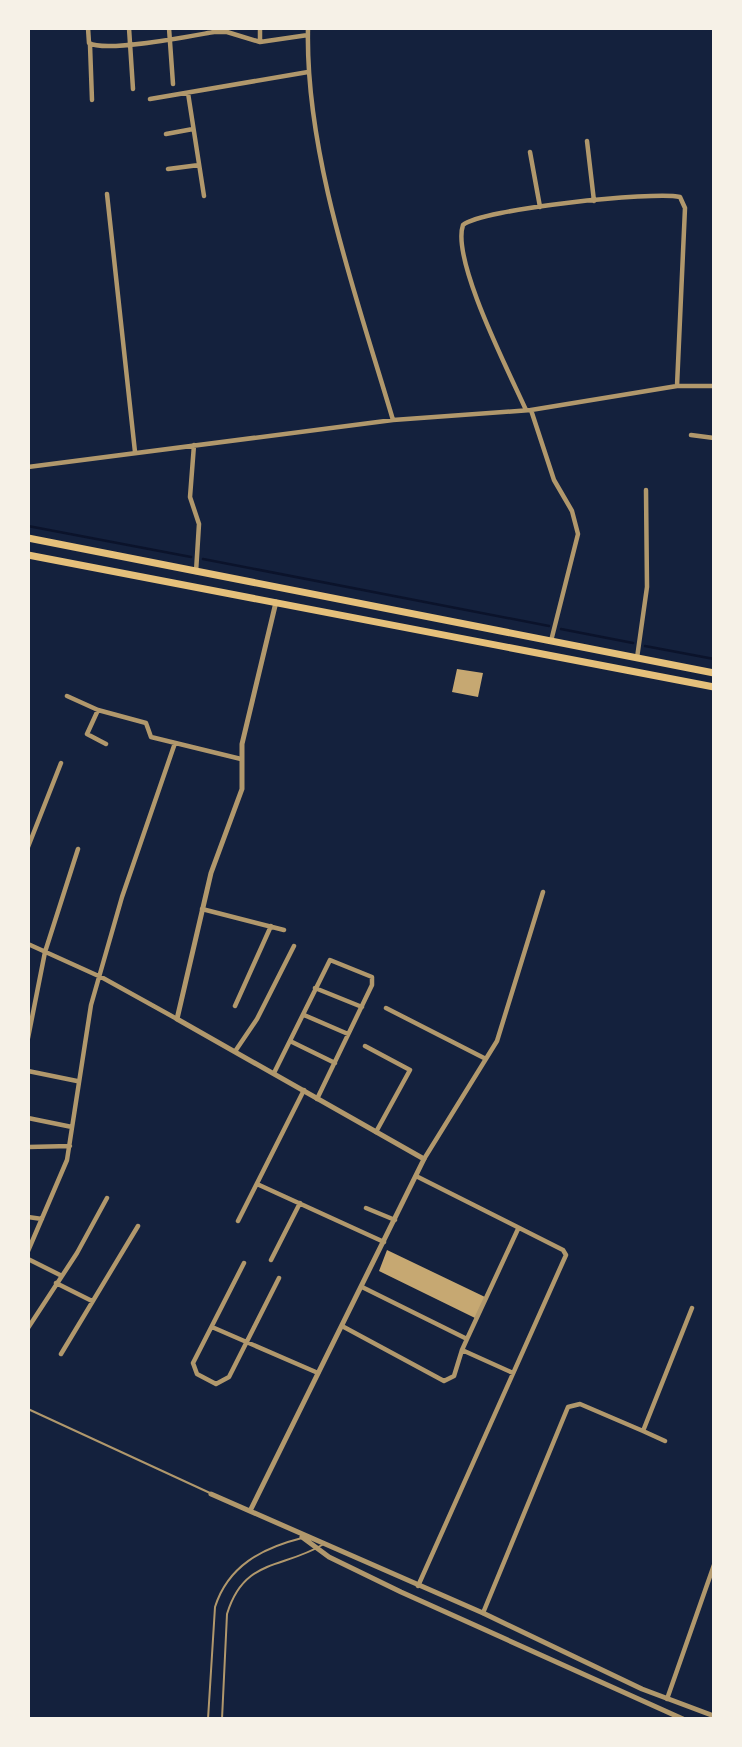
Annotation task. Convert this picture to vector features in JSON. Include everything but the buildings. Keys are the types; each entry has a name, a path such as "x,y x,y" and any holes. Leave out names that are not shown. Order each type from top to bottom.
{"main road":[{"path":"28,538 714,673"},
{"path":"28,555 276,606 435,632 714,687"},
{"path":"435,632 438,618"}],"street":[{"path":"88,28 92,100"},
{"path":"129,28 132,89"},
{"path":"169,28 173,84"},
{"path":"260,28 260,42"},
{"path":"308,28 308,72 313,127 393,420"},
{"path":"90,45 130,44 214,30 260,42 308,35"},
{"path":"150,99 308,72"},
{"path":"188,93 204,196"},
{"path":"166,134 193,129"},
{"path":"586,141 594,201"},
{"path":"530,152 540,207"},
{"path":"167,169 199,164"},
{"path":"107,194 135,452"},
{"path":"551,641 579,534 572,511 554,480 528,410 481,309 460,240 463,225 476,217 540,207 676,196 683,200 677,386"},
{"path":"28,467 393,420 528,410 677,386 714,386"},
{"path":"691,435 714,439"},
{"path":"194,445 190,497 198,524 196,572"},
{"path":"637,659 647,587 646,490"},
{"path":"177,1018 201,909 242,789 241,759 276,606"},
{"path":"67,696 97,710 146,723 150,737 241,759"},
{"path":"97,710 87,734 106,744"},
{"path":"28,1251 61,1175 70,1146 77,1082 100,976 122,897 175,743"},
{"path":"28,847 61,763"},
{"path":"28,1038 30,1009 45,952 78,849"},
{"path":"251,1509 424,1159 484,1058 497,1041 543,892"},
{"path":"201,909 284,930"},
{"path":"235,1006 271,926"},
{"path":"28,944 100,976 236,1050 424,1159"},
{"path":"236,1050 257,1019 295,946"},
{"path":"274,1073 315,988 334,958 372,977 372,985 317,1099"},
{"path":"315,988 362,1007"},
{"path":"386,1008 484,1058"},
{"path":"304,1015 348,1034"},
{"path":"290,1041 335,1063"},
{"path":"365,1046 410,1070 376,1132"},
{"path":"28,1071 77,1082"},
{"path":"238,1221 304,1090"},
{"path":"28,1118 72,1127"},
{"path":"28,1147 70,1146"},
{"path":"416,1176 518,1230 563,1250 566,1255 418,1586"},
{"path":"257,1184 384,1242"},
{"path":"28,1328 107,1198"},
{"path":"271,1260 300,1203"},
{"path":"366,1208 395,1220"},
{"path":"28,1217 42,1219"},
{"path":"61,1354 138,1226"},
{"path":"342,1326 444,1381 454,1376 462,1350 518,1230"},
{"path":"28,1259 62,1276"},
{"path":"244,1263 192,1366 197,1374 216,1384 229,1377 279,1279"},
{"path":"57,1283 92,1301"},
{"path":"362,1287 467,1339"},
{"path":"643,1431 692,1308"},
{"path":"212,1327 319,1373"},
{"path":"462,1350 513,1373"},
{"path":"483,1613 568,1407 580,1404 665,1441"},
{"path":"211,1494 251,1509 305,1537 483,1613 667,1699 714,1716"},
{"path":"305,1537 315,1549 330,1558 683,1719"},
{"path":"667,1699 714,1565"},
{"path":"601,1682 605,1671"}],"lane":[{"path":"28,1409 211,1494"},
{"path":"208,1719 215,1607 220,1590 234,1573 256,1555 305,1537"},
{"path":"222,1719 228,1614 232,1599 254,1574 323,1545"}],"waterway":[{"path":"28,526 191,557"},
{"path":"203,559 549,626"},
{"path":"561,629 633,643"},
{"path":"645,646 714,659"}]}
